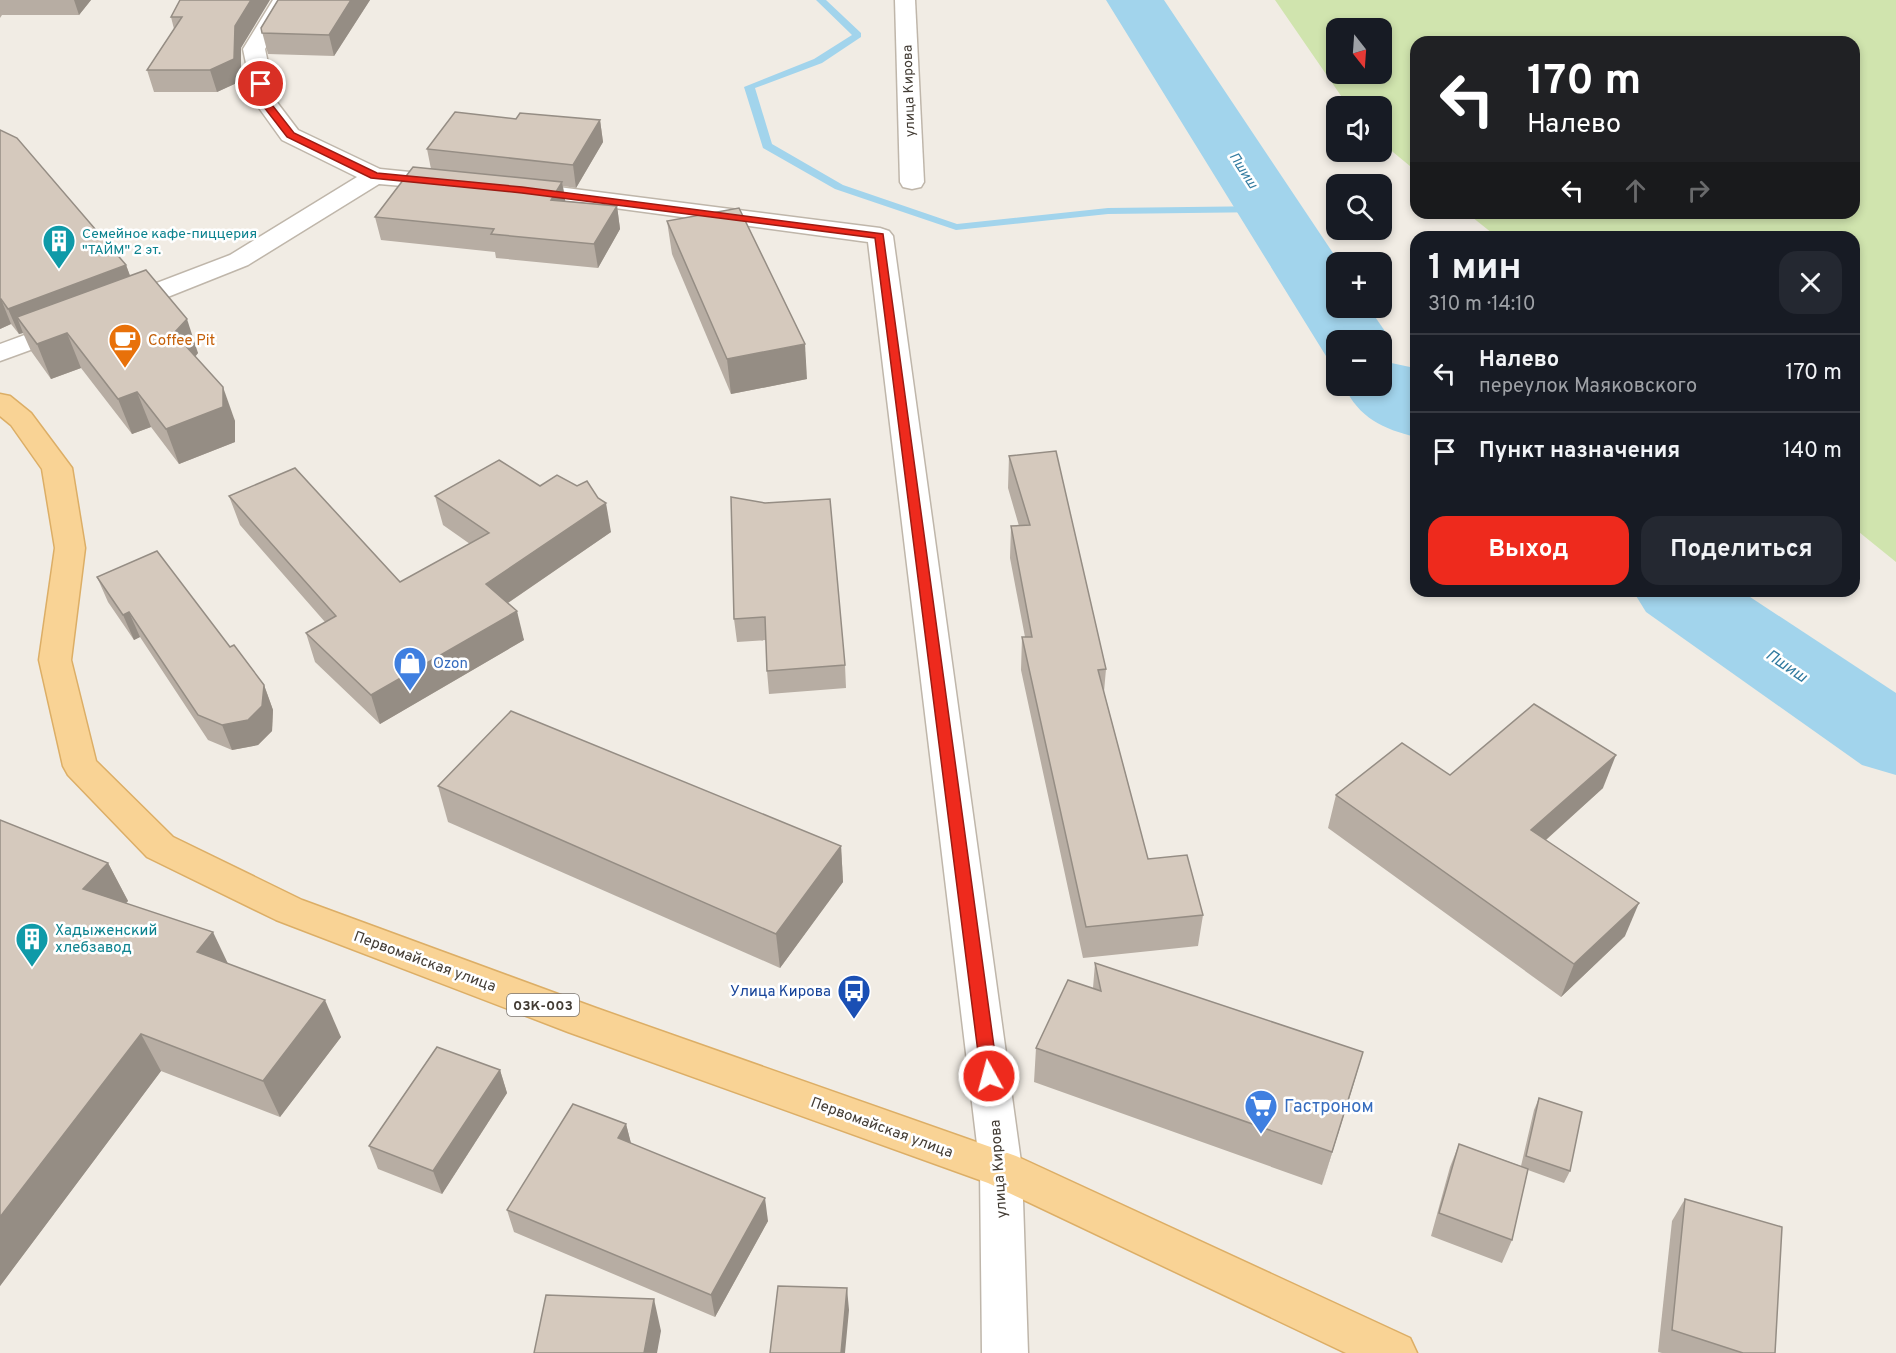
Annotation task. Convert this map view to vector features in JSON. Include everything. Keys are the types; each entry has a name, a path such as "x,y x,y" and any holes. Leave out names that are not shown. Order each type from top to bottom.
{"main road":[{"name":"Первомайская улица","path":"0,402 21,418 57,468 70,548 55,660 80,766 160,847 289,910 582,1020 1001,1169 1394,1353"}],"street":[{"path":"283,0 254,49 265,102 290,135 375,176"},
{"name":"улица Кирова","path":"904,0 912,182"},
{"path":"0,353 239,260 375,176"},
{"name":"улица Кирова","path":"375,176 488,186 880,236 1001,1169 1005,1353"}],"green space":[{"path":"1275,0 1896,0 1896,562 1860,533 1860,231 1490,231 1474,219 1860,219 1860,36 1410,36 1410,166 1392,151 1392,96 1341,96 1333,84 1392,84 1392,18 1326,18 1326,74"}],"building":[{"path":"180,0 251,0 235,26 234,59 210,70 147,70 182,17 171,17"},
{"path":"278,0 351,0 329,35 262,33 261,28"},
{"path":"455,112 516,119 520,113 600,120 573,165 427,149"},
{"path":"0,130 17,138 126,265 8,309 0,299"},
{"path":"413,167 562,182 551,200 617,206 594,244 491,234 494,229 375,217"},
{"path":"739,208 805,344 727,359 667,221"},
{"path":"146,270 187,319 174,333 223,387 223,407 166,429 137,392 118,399 67,333 37,344 17,317"},
{"path":"1056,451 1106,669 1098,670 1148,859 1187,855 1203,915 1086,927 1022,637 1032,637 1011,526 1030,525 1009,456"},
{"path":"499,460 540,486 557,475 577,486 587,481 598,498 606,503 486,584 517,611 371,695 306,633 336,616 229,496 295,468 400,582 489,533 435,496"},
{"path":"731,497 765,503 830,499 845,665 767,671 765,617 734,619"},
{"path":"157,551 230,647 234,645 264,685 262,706 248,720 222,725 198,715 129,612 123,615 97,577"},
{"path":"1534,704 1616,755 1531,830 1639,903 1574,964 1336,795 1402,743 1450,775"},
{"path":"511,711 841,846 776,934 438,786"},
{"path":"0,820 108,863 83,889 213,932 197,952 325,1000 263,1081 141,1034 0,1217"},
{"path":"1095,963 1363,1052 1332,1152 1036,1048 1068,980 1101,991"},
{"path":"437,1047 500,1070 433,1171 369,1146"},
{"path":"1539,1098 1582,1112 1570,1171 1526,1156"},
{"path":"573,1104 626,1124 618,1138 765,1198 711,1295 507,1210"},
{"path":"1459,1144 1528,1169 1512,1240 1439,1213"},
{"path":"1685,1199 1782,1227 1775,1353 1743,1353 1672,1330"},
{"path":"778,1286 847,1288 841,1353 770,1353"},
{"path":"546,1295 654,1299 644,1353 534,1353"}],"waterway":[{"path":"821,0 858,35 818,61 749,87 767,146 839,187 956,227 1108,211 1269,209"},
{"name":"Пшиш","path":"1135,0 1347,330"},
{"name":"Пшиш","path":"1390,396 1410,409"},
{"name":"Пшиш","path":"1686,597 1896,740"}],"place":[{"name":"Семейное кафе-пиццерия \"ТАЙМ\" 2 эт.","path":"59,270"},
{"name":"Coffee Pit","path":"125,369"},
{"name":"Ozon","path":"410,692"},
{"name":"Хадыженский хлебзавод","path":"32,968"},
{"name":"Улица Кирова","path":"854,1020"},
{"name":"Гастроном","path":"1261,1135"}],"route":[{"path":"261,84 265,102 290,135 375,176 522,190 880,236 989,1076"}]}
